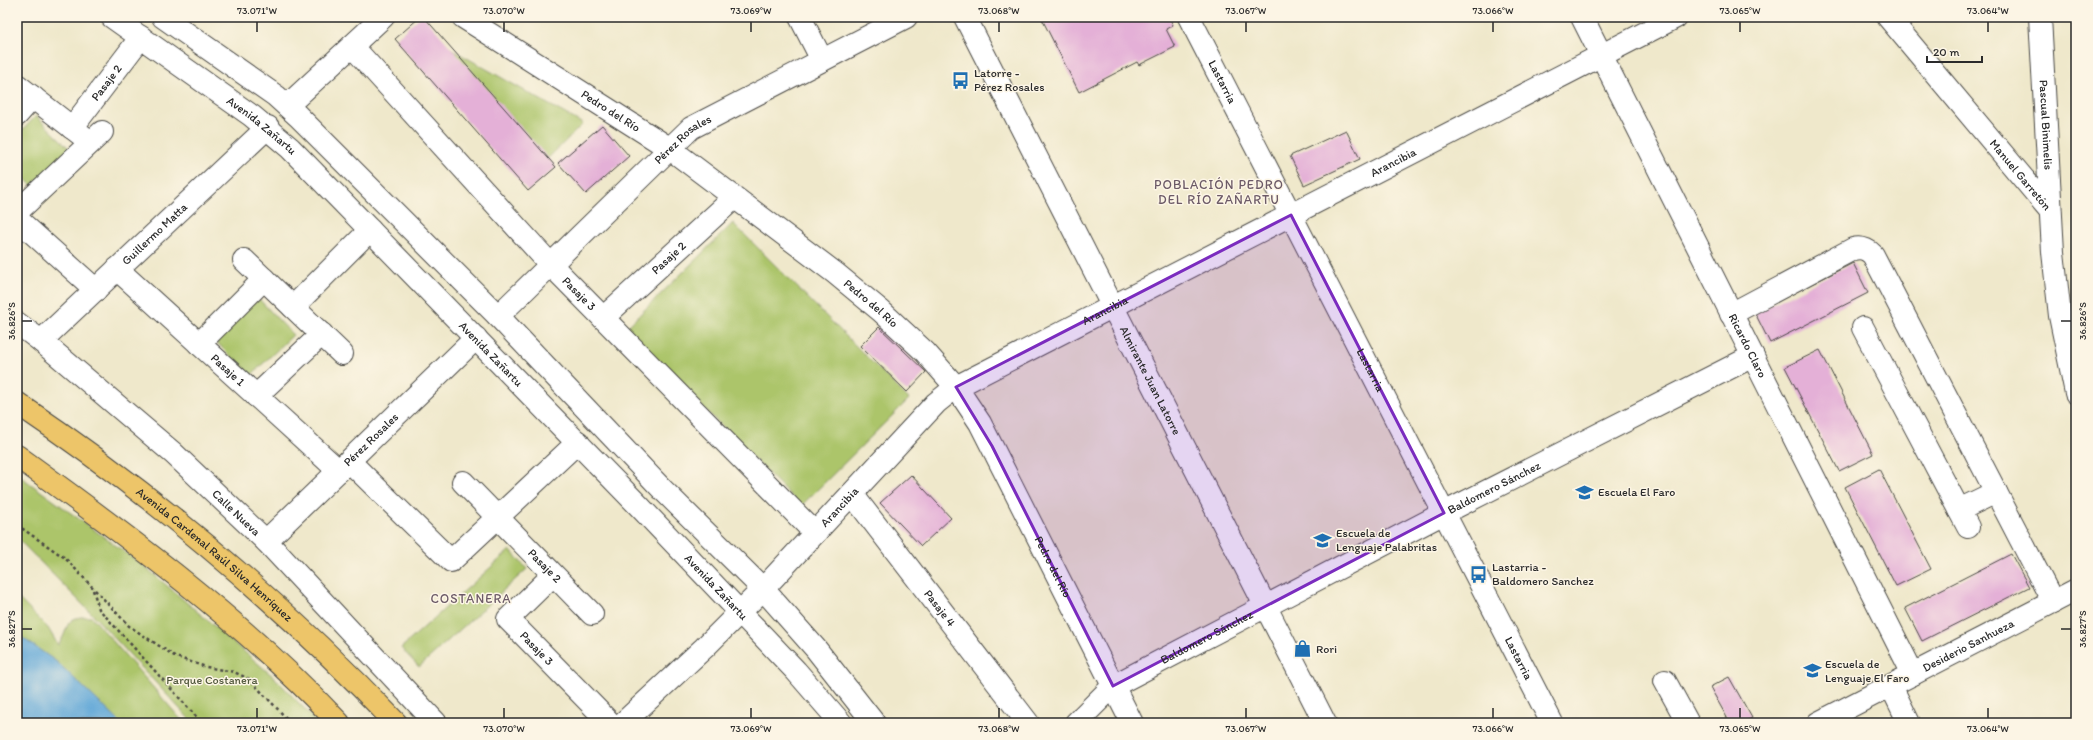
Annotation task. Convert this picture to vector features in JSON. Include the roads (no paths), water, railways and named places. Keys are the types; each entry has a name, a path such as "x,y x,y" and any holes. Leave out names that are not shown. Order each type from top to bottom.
{"main road":[{"name":"Avenida Cardenal Raúl Silva Henríquez","path":"17,404 68,438 133,486 207,545 292,620 396,723"},
{"path":"17,456 211,603 271,655 340,723"}],"street":[{"name":"Avenida Zañartu","path":"112,17 268,127 578,442 740,612 830,719"},
{"path":"163,17 288,105 498,316 662,489 763,589 816,649 874,723"},
{"path":"288,105 382,17"},
{"name":"Pedro del Río","path":"463,17 669,148 870,302 925,352 956,386 992,446 1132,723"},
{"path":"800,17 822,60"},
{"name":"Pérez Rosales","path":"498,316 682,135 701,121 906,17"},
{"name":"Almirante Juan Latorre","path":"965,17 1325,723"},
{"name":"Lastarria","path":"1189,17 1552,723"},
{"name":"Ricardo Claro","path":"1582,17 1913,674"},
{"name":"Arancibia","path":"623,723 704,648 763,589 936,404 956,386 1676,17"},
{"name":"Manuel Garretón","path":"1888,17 2049,209 2060,316 2076,393"},
{"name":"Pascual Binimelis","path":"2040,17 2049,209"},
{"name":"Pasaje 2","path":"72,128 141,37"},
{"name":"Pasaje 3","path":"352,46 550,264 815,533"},
{"path":"17,115 25,91 72,128 96,137 17,212"},
{"name":"Guillermo Matta","path":"41,341 268,127"},
{"name":"Pasaje 2","path":"603,318 734,198"},
{"path":"17,219 96,290"},
{"path":"292,307 370,230"},
{"path":"1731,314 1853,249 1859,248 1870,251 1874,255 2053,602"},
{"path":"244,260 342,354"},
{"name":"Pasaje 1","path":"117,269 256,396 344,466 451,561 498,518"},
{"path":"199,344 264,279"},
{"name":"Calle Nueva","path":"17,323 41,341 173,453 266,541 436,723"},
{"path":"1863,328 1968,518 1999,499"},
{"path":"256,396 322,334"},
{"name":"Pérez Rosales","path":"266,541 476,338"},
{"name":"Baldomero Sánchez","path":"1076,723 1113,686 1265,605 1753,356"},
{"path":"498,518 578,442"},
{"name":"Pasaje 2","path":"463,482 592,614"},
{"name":"Pasaje 4","path":"852,494 1028,723"},
{"name":"Pasaje 3","path":"553,575 508,619 610,723"},
{"name":"Desiderio Sanhueza","path":"1818,723 2076,590"},
{"path":"1665,681 1688,723"},
{"path":"1890,686 1909,723"}],"water":[{"path":"17,634 57,662 121,723 17,723"}],"railway":[{"path":"2076,17 2076,24"}],"place":[{"name":"Latorre - Pérez Rosales","path":"961,80"},
{"name":"Escuela El Faro","path":"1585,492"},
{"name":"Escuela de Lenguaje Palabritas","path":"1323,540"},
{"name":"Lastarria - Baldomero Sanchez","path":"1479,574"},
{"name":"Rori","path":"1303,649"},
{"name":"Escuela de Lenguaje El Faro","path":"1812,671"}],"district":[{"name":"POBLACIÓN PEDRO DEL RÍO ZAÑARTU","path":"1219,192"},
{"name":"COSTANERA","path":"471,598"}],"park label":[{"name":"Parque Costanera","path":"212,680"}]}
